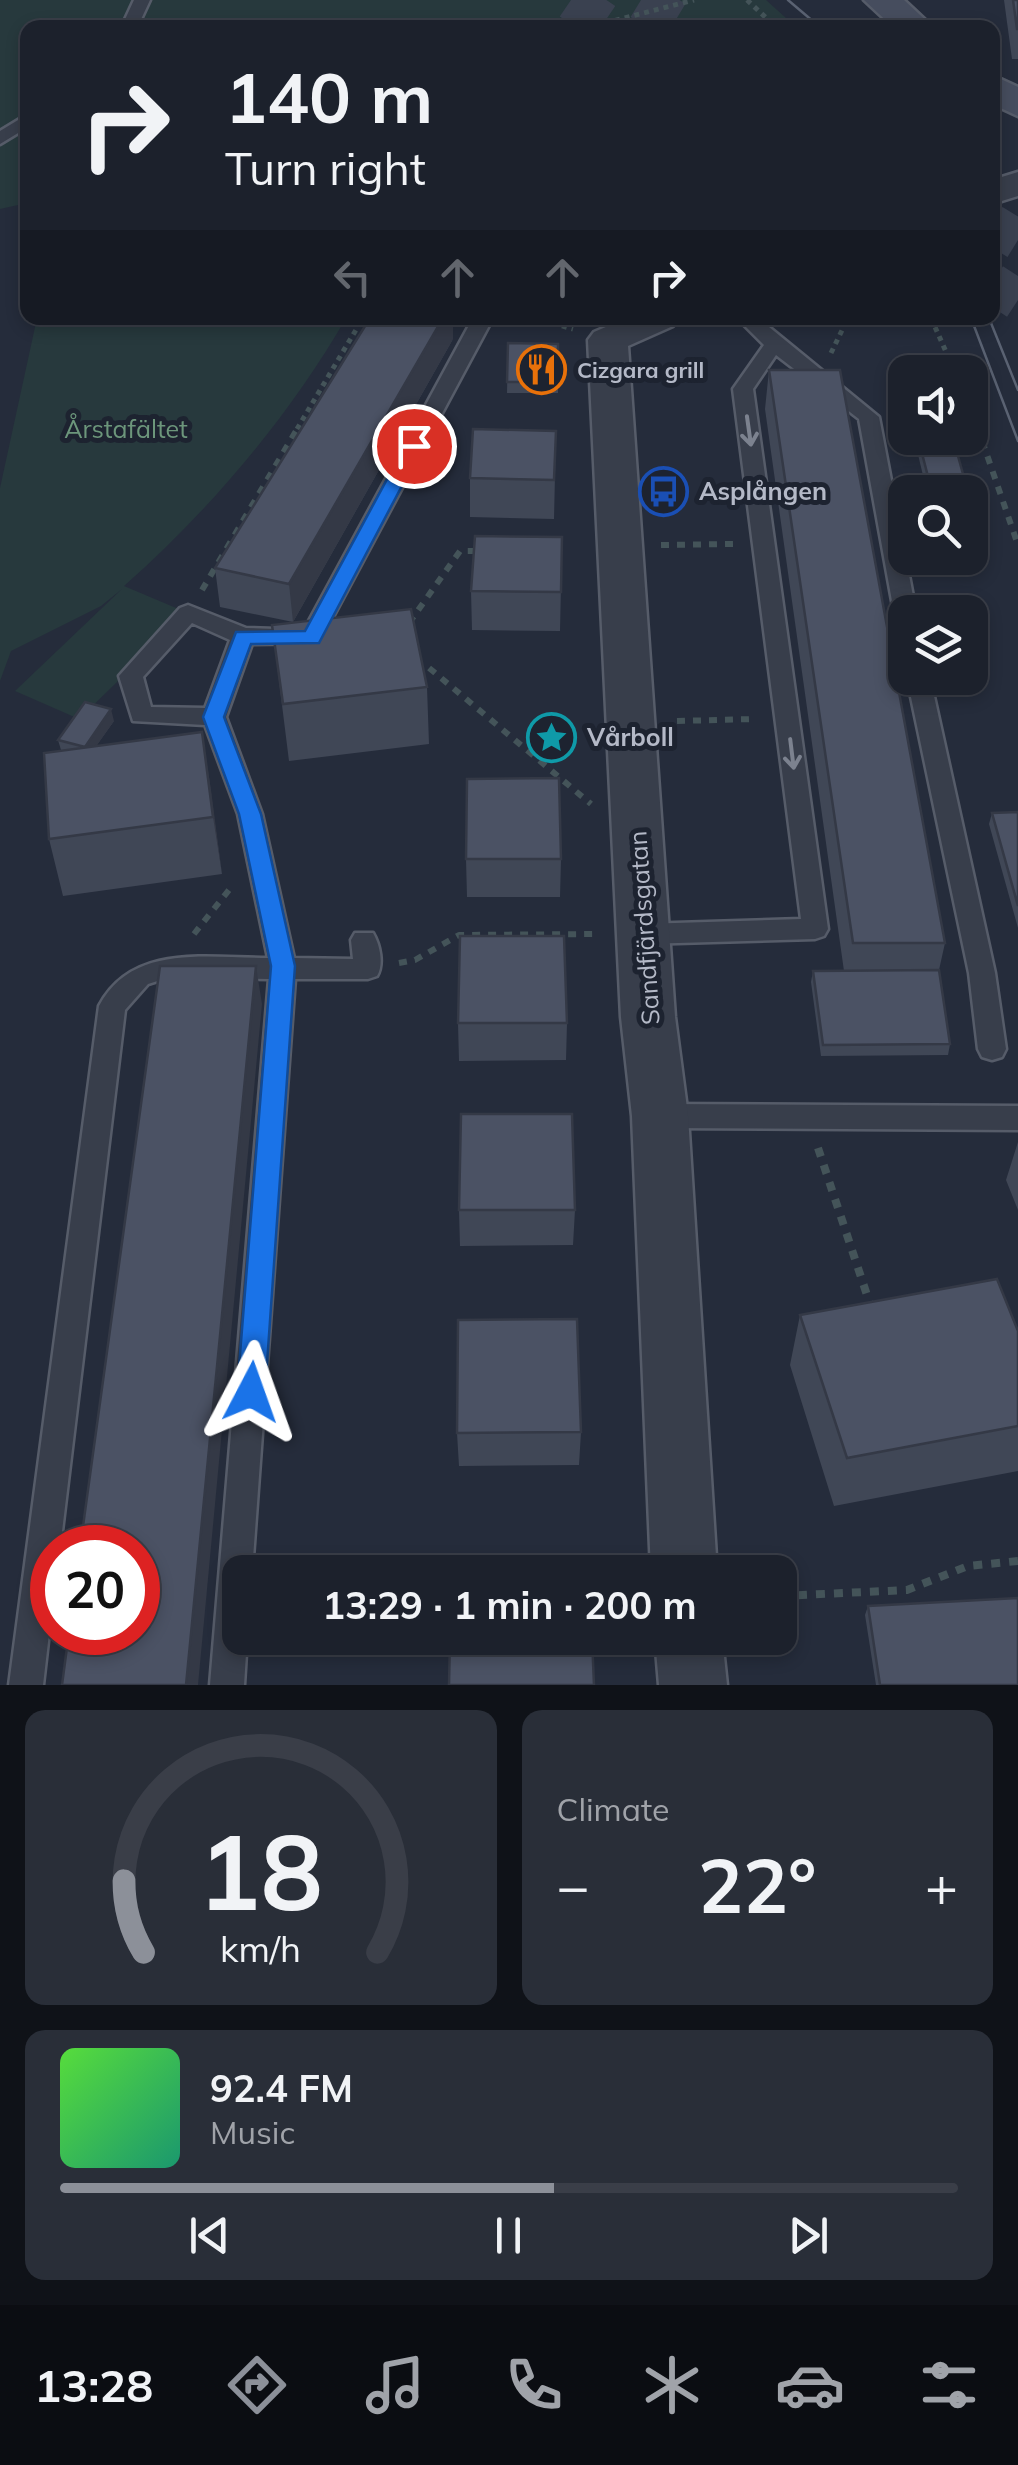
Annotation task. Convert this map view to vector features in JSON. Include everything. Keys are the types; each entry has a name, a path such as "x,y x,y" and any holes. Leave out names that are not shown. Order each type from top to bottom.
{"street":[{"path":"882,0 906,20"},
{"name":"Sandfjärdsgatan","path":"643,325 608,340 644,934 660,1116 683,1555"},
{"path":"690,1655 693,1685"}],"lane":[{"path":"20,125 0,140 20,143"},
{"path":"214,717 141,715 131,676 188,613 243,636 311,638 479,325"},
{"path":"754,325 869,416 902,595"},
{"path":"644,934 815,928 743,390 774,344"},
{"path":"228,1685 283,966 250,814 214,717 243,636"},
{"path":"922,695 982,974 992,1050"},
{"path":"26,1685 112,1006 139,976 167,968 283,966 366,955"},
{"path":"660,1116 1018,1118"}],"path":[{"path":"617,20 694,0"},
{"path":"747,0 769,20"},
{"path":"188,613 359,325"},
{"path":"933,325 947,355"},
{"path":"987,455 1018,545"},
{"path":"622,545 765,544"},
{"path":"396,632 408,624 460,551 491,550"},
{"path":"409,661 428,667 638,842"},
{"path":"630,722 788,719"},
{"path":"167,968 258,852"},
{"path":"366,955 415,960 459,935 644,934"},
{"path":"808,1116 874,1316"},
{"path":"797,1595 907,1590 968,1566 1018,1561"}],"green space":[{"path":"0,0 766,0 788,20 20,20 20,205 0,209"},
{"name":"Årstafältet","path":"35,325 342,325 299,391 246,461 187,526 124,586 188,613 79,719 15,691 122,589 101,606 11,651 0,681 0,488"}],"building":[{"path":"1013,0 1018,0 1018,29 1017,29"},
{"path":"366,325 439,325 289,584 215,568"},
{"path":"508,343 558,344 558,382 507,382"},
{"path":"769,370 840,370 888,632 888,695 900,695 945,943 853,943"},
{"path":"473,429 556,431 554,480 470,478"},
{"path":"922,455 958,455 963,475 928,475"},
{"path":"475,536 562,537 561,592 471,591"},
{"path":"411,609 427,687 283,704 272,625"},
{"path":"85,702 111,709 85,747 58,740"},
{"path":"202,732 213,817 49,839 44,753"},
{"path":"559,778 561,859 466,859 467,779"},
{"path":"1018,812 1018,906 992,813"},
{"path":"460,936 564,936 567,1023 458,1023"},
{"path":"160,966 256,966 186,1685 62,1685 66,1655 160,1655 160,1525 83,1525"},
{"path":"939,970 950,1044 823,1045 813,971"},
{"path":"461,1114 572,1114 575,1210 459,1210"},
{"path":"997,1279 1018,1331 1018,1426 847,1458 800,1315"},
{"path":"577,1319 581,1432 457,1433 458,1320"},
{"path":"1018,1598 1018,1685 880,1685 868,1606"},
{"path":"450,1655 593,1655 594,1685 449,1685"}],"tunnel":[{"path":"571,0 600,20"},
{"path":"641,0 674,20"},
{"path":"1000,229 1018,240"},
{"path":"1000,288 1018,300"}],"tram line":[{"path":"788,0 812,20"},
{"path":"974,325 1018,441"},
{"path":"992,325 1018,390"}],"place":[{"name":"Cizgara grill","path":"542,370"},
{"name":"Asplången","path":"664,491"},
{"name":"Vårboll","path":"552,737"}],"route":[{"path":"251,1392 283,966 250,814 214,717 243,636 311,638 414,446"}]}
